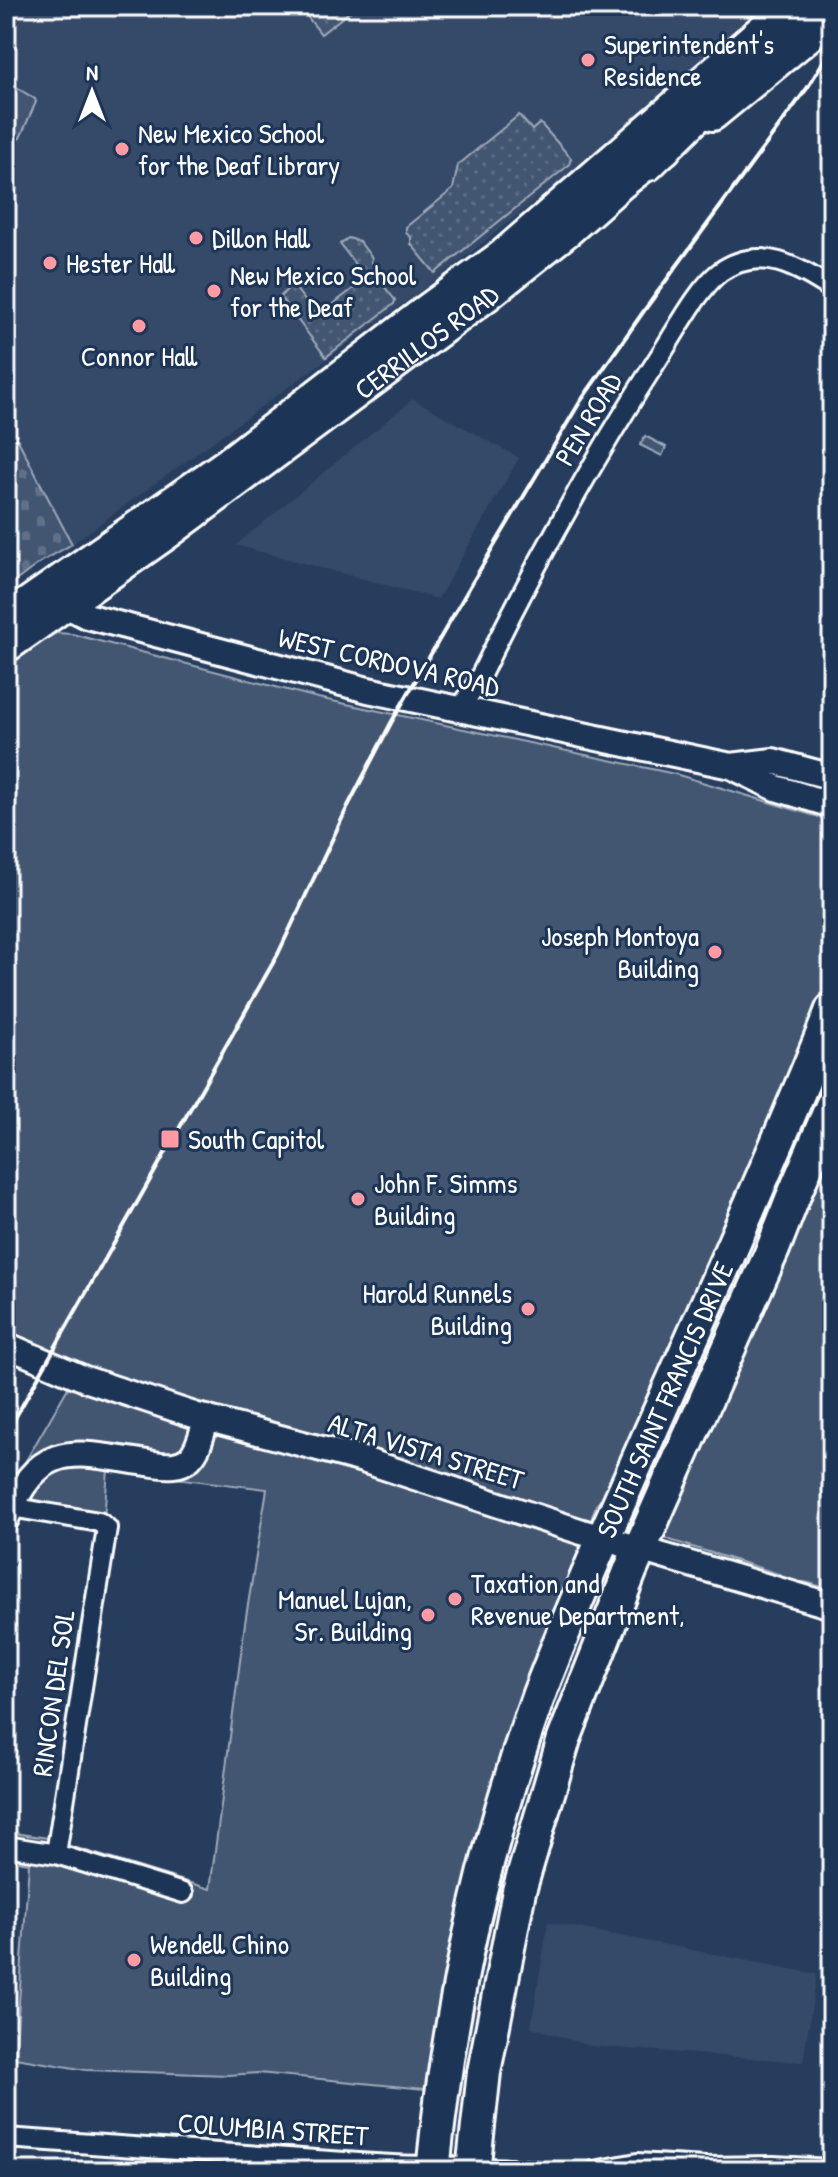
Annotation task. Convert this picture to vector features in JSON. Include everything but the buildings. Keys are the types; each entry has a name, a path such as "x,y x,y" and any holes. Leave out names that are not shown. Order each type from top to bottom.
{"highway":[{"path":"648,164 727,86 821,6"},
{"name":"SOUTH SAINT FRANCIS DRIVE","path":"434,2169 455,2012 485,1872 517,1761 562,1635 793,1109 832,1010"},
{"name":"SOUTH SAINT FRANCIS DRIVE","path":"473,2170 486,2059 519,1891 575,1709 640,1550 767,1264 832,1106"}],"main road":[{"name":"CERRILLOS ROAD","path":"273,442 429,307 501,255 788,6"},
{"name":"CERRILLOS ROAD","path":"6,648 53,599 225,464 273,442 488,296 832,18"},
{"name":"CERRILLOS ROAD","path":"6,617 53,599"}],"street":[{"name":"PEN ROAD","path":"459,710 476,685 565,511 611,432 696,300 719,273 743,262 773,260 796,267 832,289"},
{"name":"WEST CORDOVA ROAD","path":"53,599 87,616 368,690 731,766 776,788 832,805"},
{"name":"WEST CORDOVA ROAD","path":"731,766 773,761 832,777"},
{"name":"ALTA VISTA STREET","path":"6,1345 85,1379 207,1418 363,1460 640,1550 832,1606"},
{"path":"8,1513 31,1474 55,1458 82,1455 159,1465 183,1463 196,1451 207,1418"},
{"name":"RINCON DEL SOL","path":"8,1513 99,1522 107,1528 56,1854"},
{"path":"6,1846 56,1854 183,1893"},
{"name":"COLUMBIA STREET","path":"6,2138 330,2166 536,2171"},
{"path":"594,2171 637,2163 832,2169"}],"shaded area":[{"name":"New Mexico School for the Deaf","path":"6,6 761,6 573,171 444,274 72,544 6,417"},
{"path":"413,399 519,458 438,599 236,545"},
{"path":"548,1922 817,1974 803,2062 590,2046 531,2027"}],"green space":[{"path":"299,6 357,6 321,34"},
{"path":"14,86 36,102 20,138 6,142 6,96"},
{"path":"519,115 532,130 540,123 571,158 569,165 435,273 411,244 406,227 453,189 458,165"},
{"path":"348,238 359,241 372,258 380,273 377,277 395,300 394,304 326,357 280,297 292,284 317,316 366,279 340,244"},
{"path":"6,417 72,544 6,588"},
{"path":"645,436 666,447 662,456 640,445"},
{"path":"57,633 72,634 318,698 675,774 832,821 832,990 787,1104 832,1109 832,1591 788,1581 779,1574 673,1541 666,1538 663,1532 803,1201 749,1189 649,1396 606,1494 596,1505 576,1564 435,2090 258,2073 228,2075 86,2070 15,2058 29,1863 6,1859 6,1832 55,1839 210,1889 245,1623 267,1489 108,1470 104,1518 6,1504 6,1495 69,1386 6,1359 6,661 40,638"}],"railway":[{"path":"6,1434 278,954 391,723 472,583 580,402 808,87 832,47"}],"place":[{"name":"Superintendent's Residence","path":"588,60"},
{"name":"New Mexico School for the Deaf Library","path":"122,149"},
{"name":"Dillon Hall","path":"196,238"},
{"name":"Hester Hall","path":"50,263"},
{"name":"New Mexico School for the Deaf","path":"214,291"},
{"name":"Connor Hall","path":"139,326"},
{"name":"Joseph Montoya Building","path":"715,952"},
{"name":"South Capitol","path":"170,1139"},
{"name":"John F. Simms Building","path":"358,1199"},
{"name":"Harold Runnels Building","path":"528,1309"},
{"name":"Taxation and Revenue Department,","path":"455,1599"},
{"name":"Manuel Lujan, Sr. Building","path":"428,1615"},
{"name":"Wendell Chino Building","path":"134,1960"}]}
